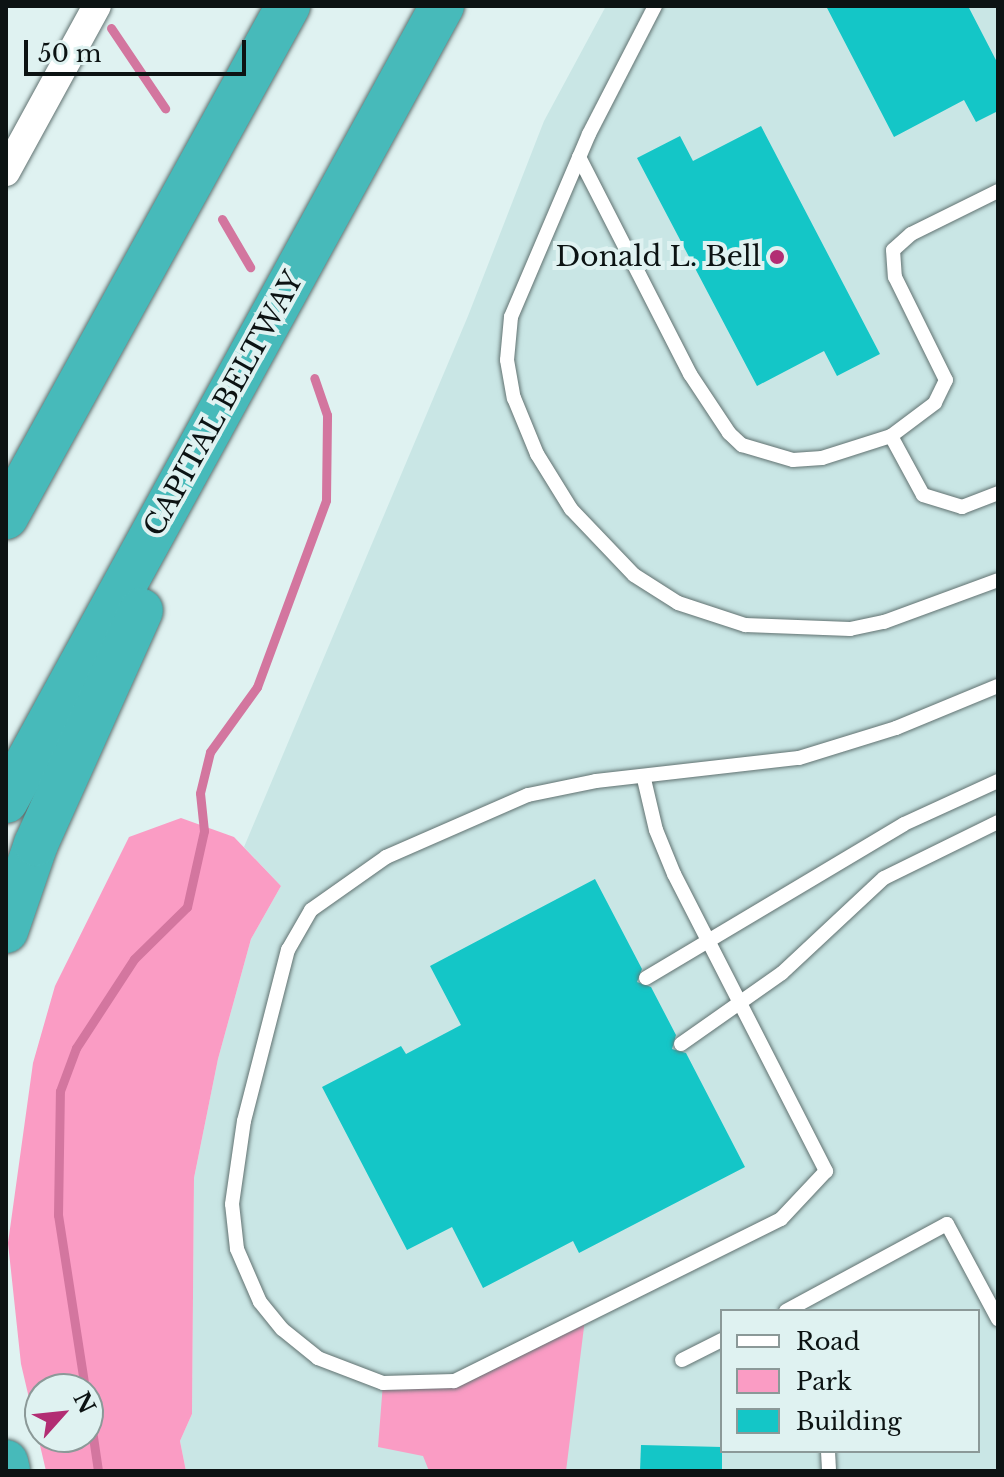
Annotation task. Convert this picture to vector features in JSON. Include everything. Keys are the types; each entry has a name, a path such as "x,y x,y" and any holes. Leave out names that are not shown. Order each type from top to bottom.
{"highway":[{"path":"6,517 288,6"},
{"name":"CAPITAL BELTWAY","path":"6,801 442,6"},
{"path":"6,931 36,844 273,316"},
{"path":"6,491 83,378"},
{"path":"6,1462 8,1471"}],"street":[{"path":"6,172 97,6"}],"lane":[{"path":"655,6 579,157 511,317 507,360 514,398 537,454 596,540 634,575 678,603 745,625 781,629 850,629 884,622 998,580"},
{"path":"579,157 690,374 735,439 793,460 822,458 891,436 935,403 946,380 895,277 893,250 911,234 998,191"},
{"path":"891,436 923,495 962,507 998,493"},
{"path":"644,779 656,830 826,1171 781,1219 454,1381 419,1386 350,1374 301,1345 260,1302 237,1249 232,1204 235,1162 288,950 311,910 386,857 514,800 596,781 644,779 799,758 896,728 998,686"},
{"path":"646,978 904,824 998,781"},
{"path":"681,1044 742,1006 884,878 998,822"},
{"path":"786,1309 947,1224 998,1319"},
{"path":"682,1360 720,1341"}],"shaded area":[{"path":"606,6 998,6 998,1471 186,1471 180,1441 192,1414 194,1178 218,1059 251,939 281,886 244,847 468,316 544,121"}],"green space":[{"path":"181,818 234,837 281,886 251,939 218,1059 194,1178 192,1414 180,1441 186,1471 46,1471 42,1453 104,1453 104,1373 24,1373 24,1377 8,1243 33,1063 55,986 129,837"},
{"path":"585,1319 566,1471 429,1471 423,1456 378,1447 383,1383 454,1381"}],"building":[{"path":"826,6 968,6 998,64 998,111 976,122 964,100 894,137"},
{"path":"761,126 880,354 837,376 824,351 757,386 637,158 680,136 693,161"},
{"path":"595,879 642,969 637,982 651,987 676,1035 672,1049 686,1053 745,1167 579,1253 573,1241 483,1288 452,1227 407,1250 322,1087 401,1046 406,1054 461,1025 430,966"},
{"path":"641,1445 720,1447 722,1453 722,1471 640,1471"}],"waterway":[{"path":"111,28 165,108"},
{"path":"222,219 250,267"},
{"path":"83,1373 58,1215 60,1091 76,1048 134,959 187,907 204,831 200,793 210,752 257,687 326,500 327,415 314,378"},
{"path":"95,1453 98,1471"}],"place":[{"name":"Donald L. Bell","path":"777,257"}]}
